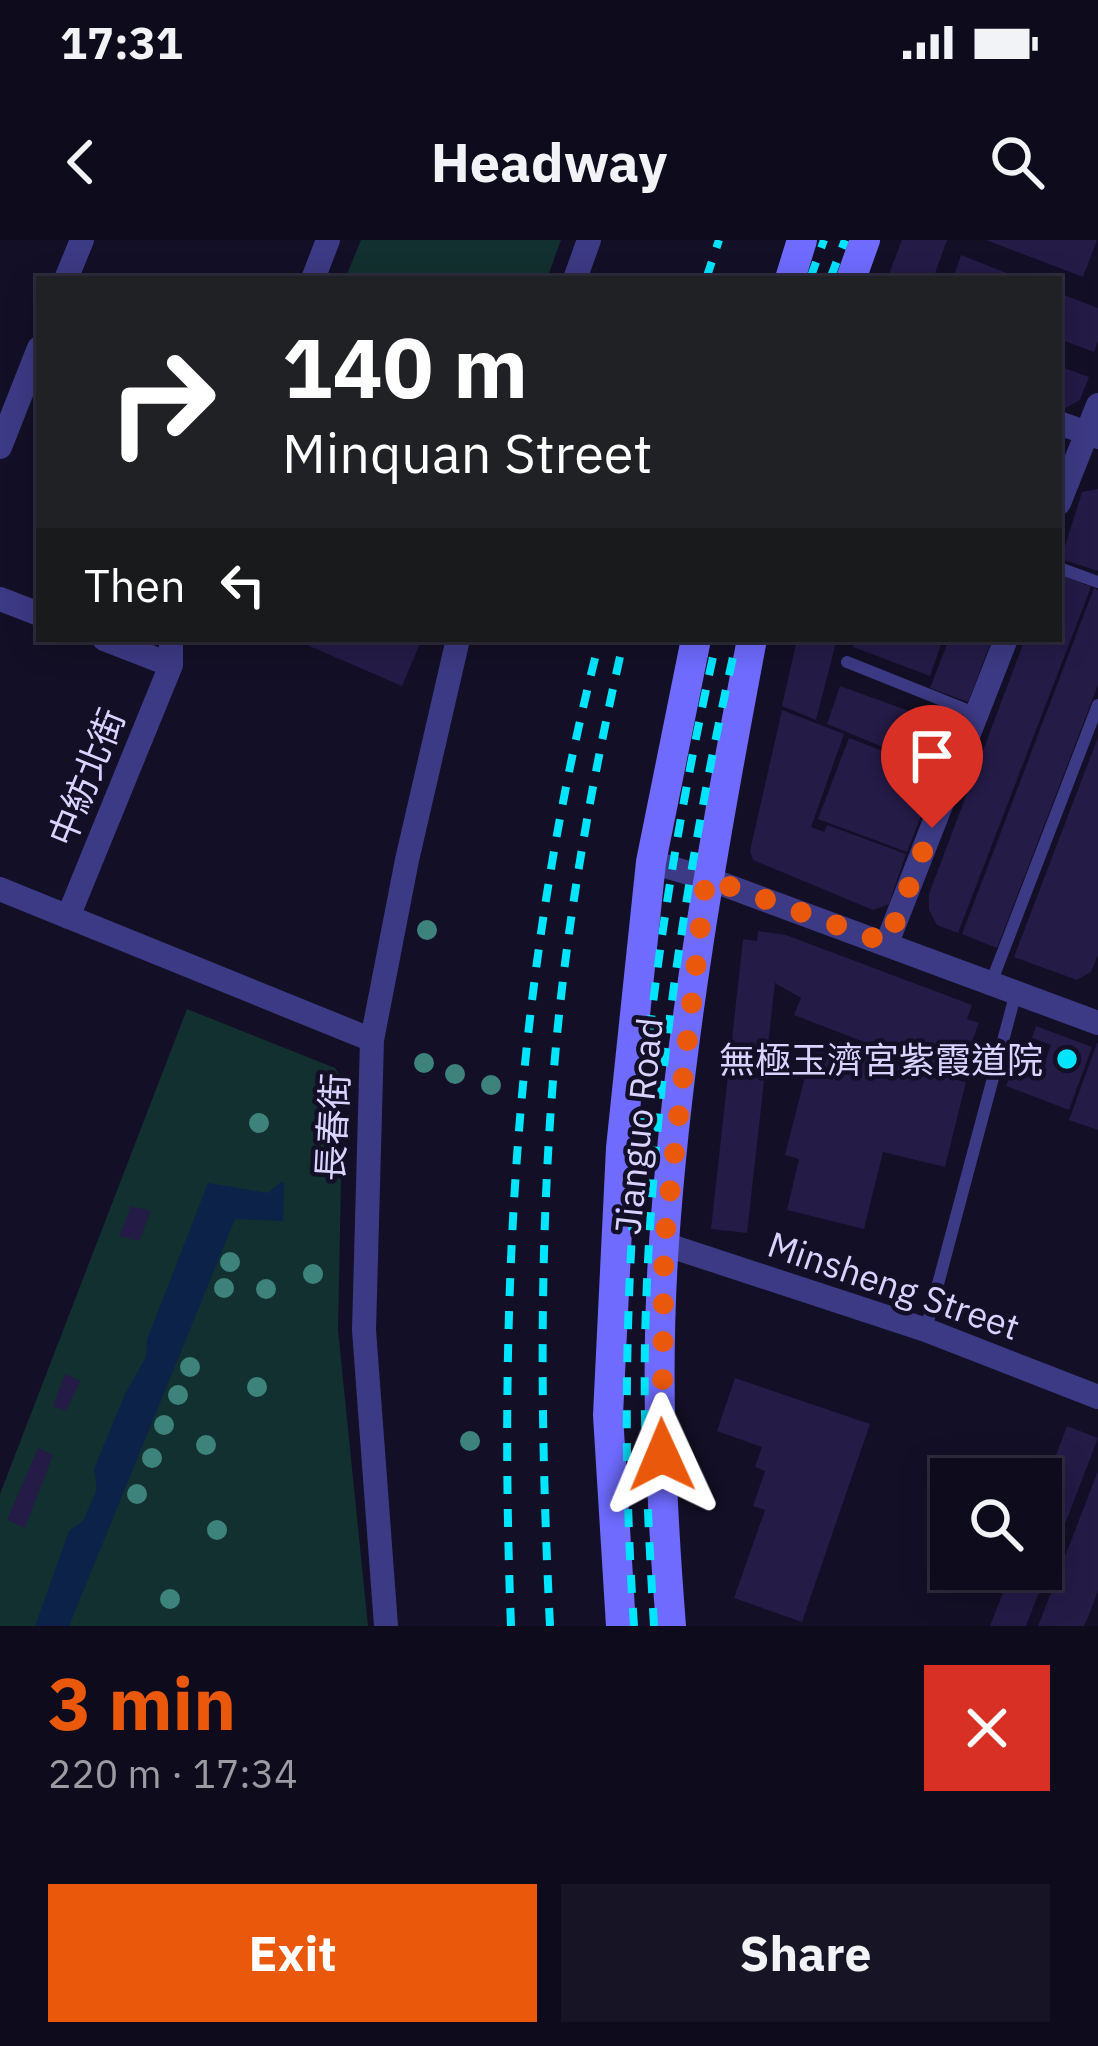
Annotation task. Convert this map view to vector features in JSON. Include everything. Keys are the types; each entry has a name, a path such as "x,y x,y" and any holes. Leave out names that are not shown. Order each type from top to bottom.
{"main road":[{"path":"791,276 802,240"},
{"path":"852,276 865,240"},
{"name":"Jianguo Road","path":"621,1626 608,1415 615,1230 651,862 695,642"},
{"name":"Jianguo Road","path":"671,1626 661,1418 664,1244 706,878 751,642"}],"street":[{"path":"67,276 82,240"},
{"path":"314,276 328,240"},
{"path":"576,276 589,240"},
{"path":"0,446 36,356"},
{"path":"1062,497 1092,435 1098,405"},
{"path":"1062,424 1092,435"},
{"path":"0,599 36,613"},
{"path":"119,642 171,652"},
{"name":"長春街","path":"386,1626 364,1330 372,1040 457,642"},
{"path":"887,943 1005,642"},
{"name":"中紡北街","path":"68,917 171,652"},
{"path":"651,862 887,943 1098,1023"},
{"path":"0,889 372,1040"},
{"name":"Minsheng Street","path":"664,1244 926,1330 1098,1397"}],"lane":[{"path":"1062,569 1098,581"},
{"path":"847,662 977,714"},
{"path":"926,1330 1003,987 1098,705"}],"green space":[{"path":"361,240 561,240 548,276 346,276"},
{"path":"187,1009 335,1068 343,1081 338,1330 368,1626 0,1626 0,1494"}],"water":[{"path":"281,1182 283,1221 235,1219 69,1626 35,1626 69,1531 83,1521 97,1489 94,1469 146,1357 147,1340 208,1183 268,1193"}],"building":[{"path":"902,240 947,240 934,276 888,276"},
{"path":"986,240 1097,240 1083,277"},
{"path":"961,255 1014,276 954,276"},
{"path":"1062,294 1098,308 1094,352 1062,340"},
{"path":"1062,367 1089,377 1080,400 1064,409"},
{"path":"1098,489 1098,571 1062,559 1082,492"},
{"path":"1062,575 1091,587 958,933 937,925 929,910 929,894 1024,642 1062,642"},
{"path":"1094,588 1098,590 1098,685 997,948 962,934"},
{"path":"300,642 421,642 402,686"},
{"path":"796,642 836,642 816,720 782,706"},
{"path":"854,642 942,642 930,676 853,647"},
{"path":"948,642 991,642 968,702 930,688"},
{"path":"840,686 956,728 939,770 827,724"},
{"path":"782,710 844,734 811,827 824,832 827,825 906,854 889,904 873,910 753,860 750,851"},
{"path":"1098,737 1098,955 1091,972 1077,980 1014,957"},
{"path":"849,738 938,772 907,852 818,819"},
{"path":"758,931 786,935 972,1005 967,1019 979,1023 958,1078 794,1015 801,998 775,983 747,1233 711,1229 743,939 757,941"},
{"name":"無極玉濟宮紫霞道院","path":"1036,1026 1092,1047 1069,1110 1006,1086 1012,1070 1038,1080 1051,1045 1032,1038"},
{"path":"1098,1043 1098,1130 1069,1120"},
{"path":"813,1045 895,1059 893,1064 966,1082 945,1167 883,1152 864,1229 787,1210 799,1159 785,1155"},
{"path":"131,1206 151,1211 139,1241 119,1236"},
{"path":"65,1374 80,1381 66,1411 53,1406"},
{"path":"735,1378 870,1424 802,1622 734,1598 765,1510 753,1506 765,1471 755,1467 762,1447 717,1431"},
{"path":"1067,1426 1098,1438 1062,1532 1062,1458 1055,1458"},
{"path":"38,1448 53,1455 25,1528 7,1520"},
{"path":"1098,1471 1098,1591 1089,1615 1084,1626 1038,1626 1052,1590 1062,1590 1062,1564"},
{"path":"1004,1590 1040,1590 1026,1626 990,1626"}],"railway":[{"path":"707,276 719,240"},
{"path":"811,276 824,240"},
{"path":"831,276 845,240"},
{"path":"511,1626 508,1377 519,1129 549,882 599,642"},
{"path":"550,1626 543,1326 552,1100 577,880 623,642"},
{"path":"634,1626 627,1378 640,1130 670,883 716,642"},
{"path":"654,1626 645,1387 657,1139 689,887 736,642"}],"place":[{"name":"無極玉濟宮紫霞道院","path":"1067,1059"}],"route":[{"path":"662,1455 664,1244 706,878 887,943 932,828"}]}
